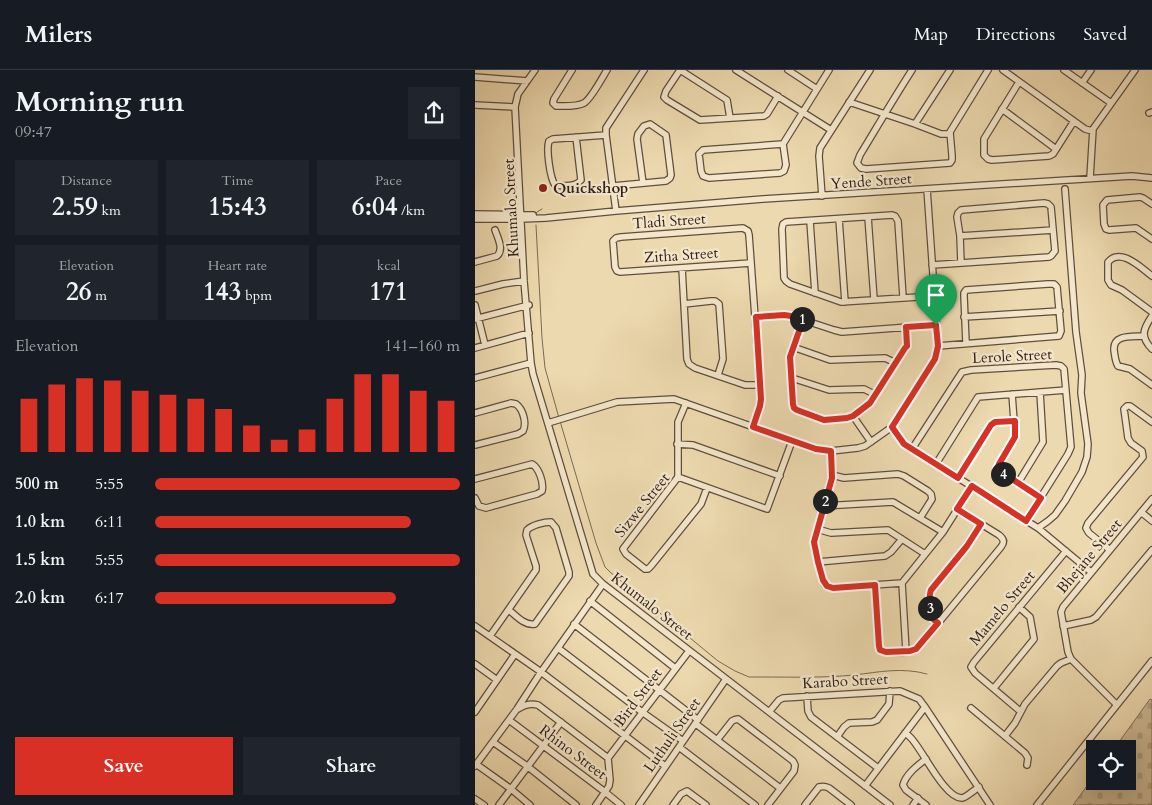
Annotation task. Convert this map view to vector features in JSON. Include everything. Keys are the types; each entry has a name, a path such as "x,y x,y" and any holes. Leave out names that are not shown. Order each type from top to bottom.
{"street":[{"name":"Khumalo Street","path":"535,70 519,94 516,106 531,363 591,569 596,579 889,805"},
{"path":"572,70 553,99 553,104 556,106 579,105 586,102 607,70"},
{"path":"616,211 606,135 607,126 643,70"},
{"path":"730,118 727,100 680,70 664,95 665,98 698,119 705,120 730,118 765,115 778,96"},
{"path":"736,70 831,130"},
{"path":"788,70 817,89"},
{"path":"783,144 703,150 699,156 701,174 709,178 783,172 786,168 783,144 829,70"},
{"path":"822,196 819,151 870,70"},
{"path":"912,70 858,160 858,165 861,168 866,170 950,163 952,156 949,134 988,70"},
{"path":"915,124 950,70"},
{"path":"1003,70 1085,129 1092,131"},
{"path":"1064,70 1111,103"},
{"path":"1082,83 1091,70"},
{"path":"1090,178 1092,131 1135,70"},
{"path":"475,77 527,81"},
{"path":"1019,82 984,139 984,152 988,159 1049,156 1057,149 1074,121"},
{"path":"849,102 941,134 949,134"},
{"path":"475,105 516,106"},
{"path":"1002,109 1057,149"},
{"path":"613,186 667,181 671,177 665,135 650,124 644,126 637,136 643,183"},
{"path":"576,137 581,180 576,184 555,185 552,180 548,143 553,139 576,137 606,135"},
{"name":"Yende Street","path":"475,218 512,219 589,212 1090,178 1132,176 1152,178"},
{"path":"548,423 622,401 671,399 816,449 831,451 859,448 871,442 892,427 933,362 938,346 927,189"},
{"path":"1038,528 1055,515 1082,472 1087,457 1088,444 1081,393 1065,189"},
{"path":"1152,204 1140,197 1107,200 1104,202 1103,207 1104,226 1106,229 1136,228 1152,239"},
{"path":"932,265 1049,257 1055,251 1051,206 1048,204 999,206 959,211 957,217 961,263"},
{"name":"Yende Street","path":"475,214 523,217"},
{"path":"903,297 898,221 895,216 787,222 783,224 784,278 790,284 839,302 934,296"},
{"name":"Khumalo Street","path":"523,217 524,281 527,307"},
{"path":"868,217 874,300"},
{"path":"512,219 522,231"},
{"path":"839,219 845,302"},
{"path":"810,221 815,293"},
{"name":"Tladi Street","path":"615,267 613,244 616,238 743,228 747,230 749,235 751,263"},
{"path":"475,262 500,254 501,250 495,230"},
{"path":"960,236 1053,230"},
{"path":"1152,276 1125,258 1113,258 1108,262 1108,280 1111,286 1122,290 1152,312"},
{"path":"751,263 761,402 753,427"},
{"name":"Zitha Street","path":"615,267 620,272 751,263"},
{"path":"682,268 688,363 695,368 745,385 760,385"},
{"path":"475,291 524,281"},
{"path":"938,346 1057,337 1061,333 1058,288 1052,284 968,289 964,293 966,343"},
{"path":"684,304 711,301 719,304 723,359 718,375"},
{"path":"475,305 485,345"},
{"path":"477,318 527,307"},
{"path":"964,317 1059,311"},
{"path":"756,317 791,316 842,332 936,325"},
{"path":"1152,316 1145,328 1144,336 1147,345 1152,349"},
{"path":"803,320 790,357 793,404 797,410 824,420 847,418 867,406 907,346 906,327"},
{"path":"475,348 529,333"},
{"path":"1144,336 1117,340 1114,345 1115,362 1118,366 1129,369 1152,385"},
{"path":"793,347 833,361 885,358 896,364"},
{"path":"475,378 531,363"},
{"name":"Lerole Street","path":"913,449 962,372 1056,365 1064,369 1066,390"},
{"path":"792,378 829,390 864,389 875,396"},
{"path":"936,464 976,399 981,396 1066,390 1071,450 1026,521"},
{"path":"1018,483 1043,442 1039,392"},
{"path":"1012,394 1015,437 997,469 1041,498"},
{"path":"475,413 511,403 516,404 520,408 525,426 523,431 518,434 475,445"},
{"path":"678,477 678,420 685,403"},
{"path":"1110,550 1089,533 1086,528 1088,523 1143,457 1142,451 1128,438 1124,408 1130,406 1152,422"},
{"path":"853,416 871,442"},
{"path":"958,478 991,425 995,422 1015,421"},
{"path":"892,427 900,440 1038,528 1091,572"},
{"path":"677,444 693,445 780,476 792,441"},
{"path":"831,451 832,476 814,545 825,585 833,588 902,583"},
{"path":"475,479 532,464 537,468 543,486 542,491 537,494 486,508 479,506 475,498"},
{"path":"832,476 844,478 898,474 904,476 931,494 931,499 920,518"},
{"name":"Sizwe Street","path":"707,488 699,506 647,570 626,554 623,549 678,477 767,509 780,476"},
{"path":"907,651 902,583 943,532 972,486"},
{"name":"Bhejane Street","path":"1071,659 1063,626 1061,612 1063,607 1152,499"},
{"path":"823,506 893,502 943,532"},
{"path":"875,585 880,650 886,652 907,651 917,648 1003,544 1004,540 1001,537 957,509"},
{"path":"1141,512 1152,521"},
{"path":"490,636 536,569 526,535 527,530 530,527 551,522 556,528 569,576 535,624 527,624 509,610"},
{"path":"938,623 931,614 930,592 969,543 981,524"},
{"path":"817,529 831,534 886,530 902,538 925,554"},
{"path":"818,562 885,556 891,552 902,538"},
{"path":"1063,626 1095,618 1152,550"},
{"name":"Mamelo Street","path":"1020,711 973,671 971,667 1066,551"},
{"path":"530,805 511,789 475,765 517,709 603,584"},
{"path":"591,601 675,668"},
{"path":"993,688 1034,638 1031,618 1029,614 1019,607"},
{"path":"575,624 659,690 717,740 780,788"},
{"path":"475,626 541,672 665,766"},
{"path":"558,648 683,741"},
{"name":"Bird Street","path":"608,758 689,651"},
{"path":"475,712 515,654"},
{"path":"1005,736 1025,704 1059,664 1071,659 1117,705"},
{"path":"1037,805 1152,661"},
{"path":"475,664 497,680"},
{"name":"Luthuli Street","path":"639,805 726,679"},
{"path":"837,737 849,723 877,720 889,704 890,691"},
{"name":"Karabo Street","path":"769,712 781,698 890,691 900,691 917,698 925,706 990,805"},
{"path":"807,696 809,714 878,768"},
{"path":"517,709 534,704 541,707 608,758 610,780 608,789 596,805"},
{"path":"865,786 925,706"},
{"path":"971,708 1025,753 1027,765"},
{"path":"717,740 732,721 738,719 793,761 795,768 768,805"},
{"name":"Rhino Street","path":"509,720 621,805"},
{"path":"499,805 561,722"},
{"path":"905,732 912,739 942,784 957,796 963,798 979,788"},
{"path":"493,742 576,805"},
{"path":"679,747 755,805"},
{"path":"926,759 913,770 903,783 904,788 926,805"},
{"path":"805,805 819,787 825,786 851,805"},
{"path":"673,805 681,794 687,792 706,805"},
{"path":"913,805 918,798"},
{"path":"475,799 484,805"}],"green space":[{"path":"1150,699 1152,700 1152,805 1073,805 1086,787 1086,790 1136,790 1136,740 1120,740"}],"waterway":[{"path":"536,214 542,209"},
{"path":"536,225 545,368 559,418"},
{"path":"560,421 596,543 605,567 718,661 749,677 831,677 900,670 927,674"}],"place":[{"name":"Quickshop","path":"543,188"}],"route":[{"path":"784,315 803,320 790,357 794,408 824,420 850,418 870,403 907,346 906,327 936,325 938,346 935,359 892,427 897,436 904,444 958,478 993,423 1015,421 1015,437 997,469 1041,498 1026,521 972,486 957,509 981,524 969,543 930,592 931,614 938,623 916,649 883,652 879,646 875,585 829,587 825,585 818,562 814,542 832,478 831,451 816,449 753,427 761,399 756,317 784,315"}]}
